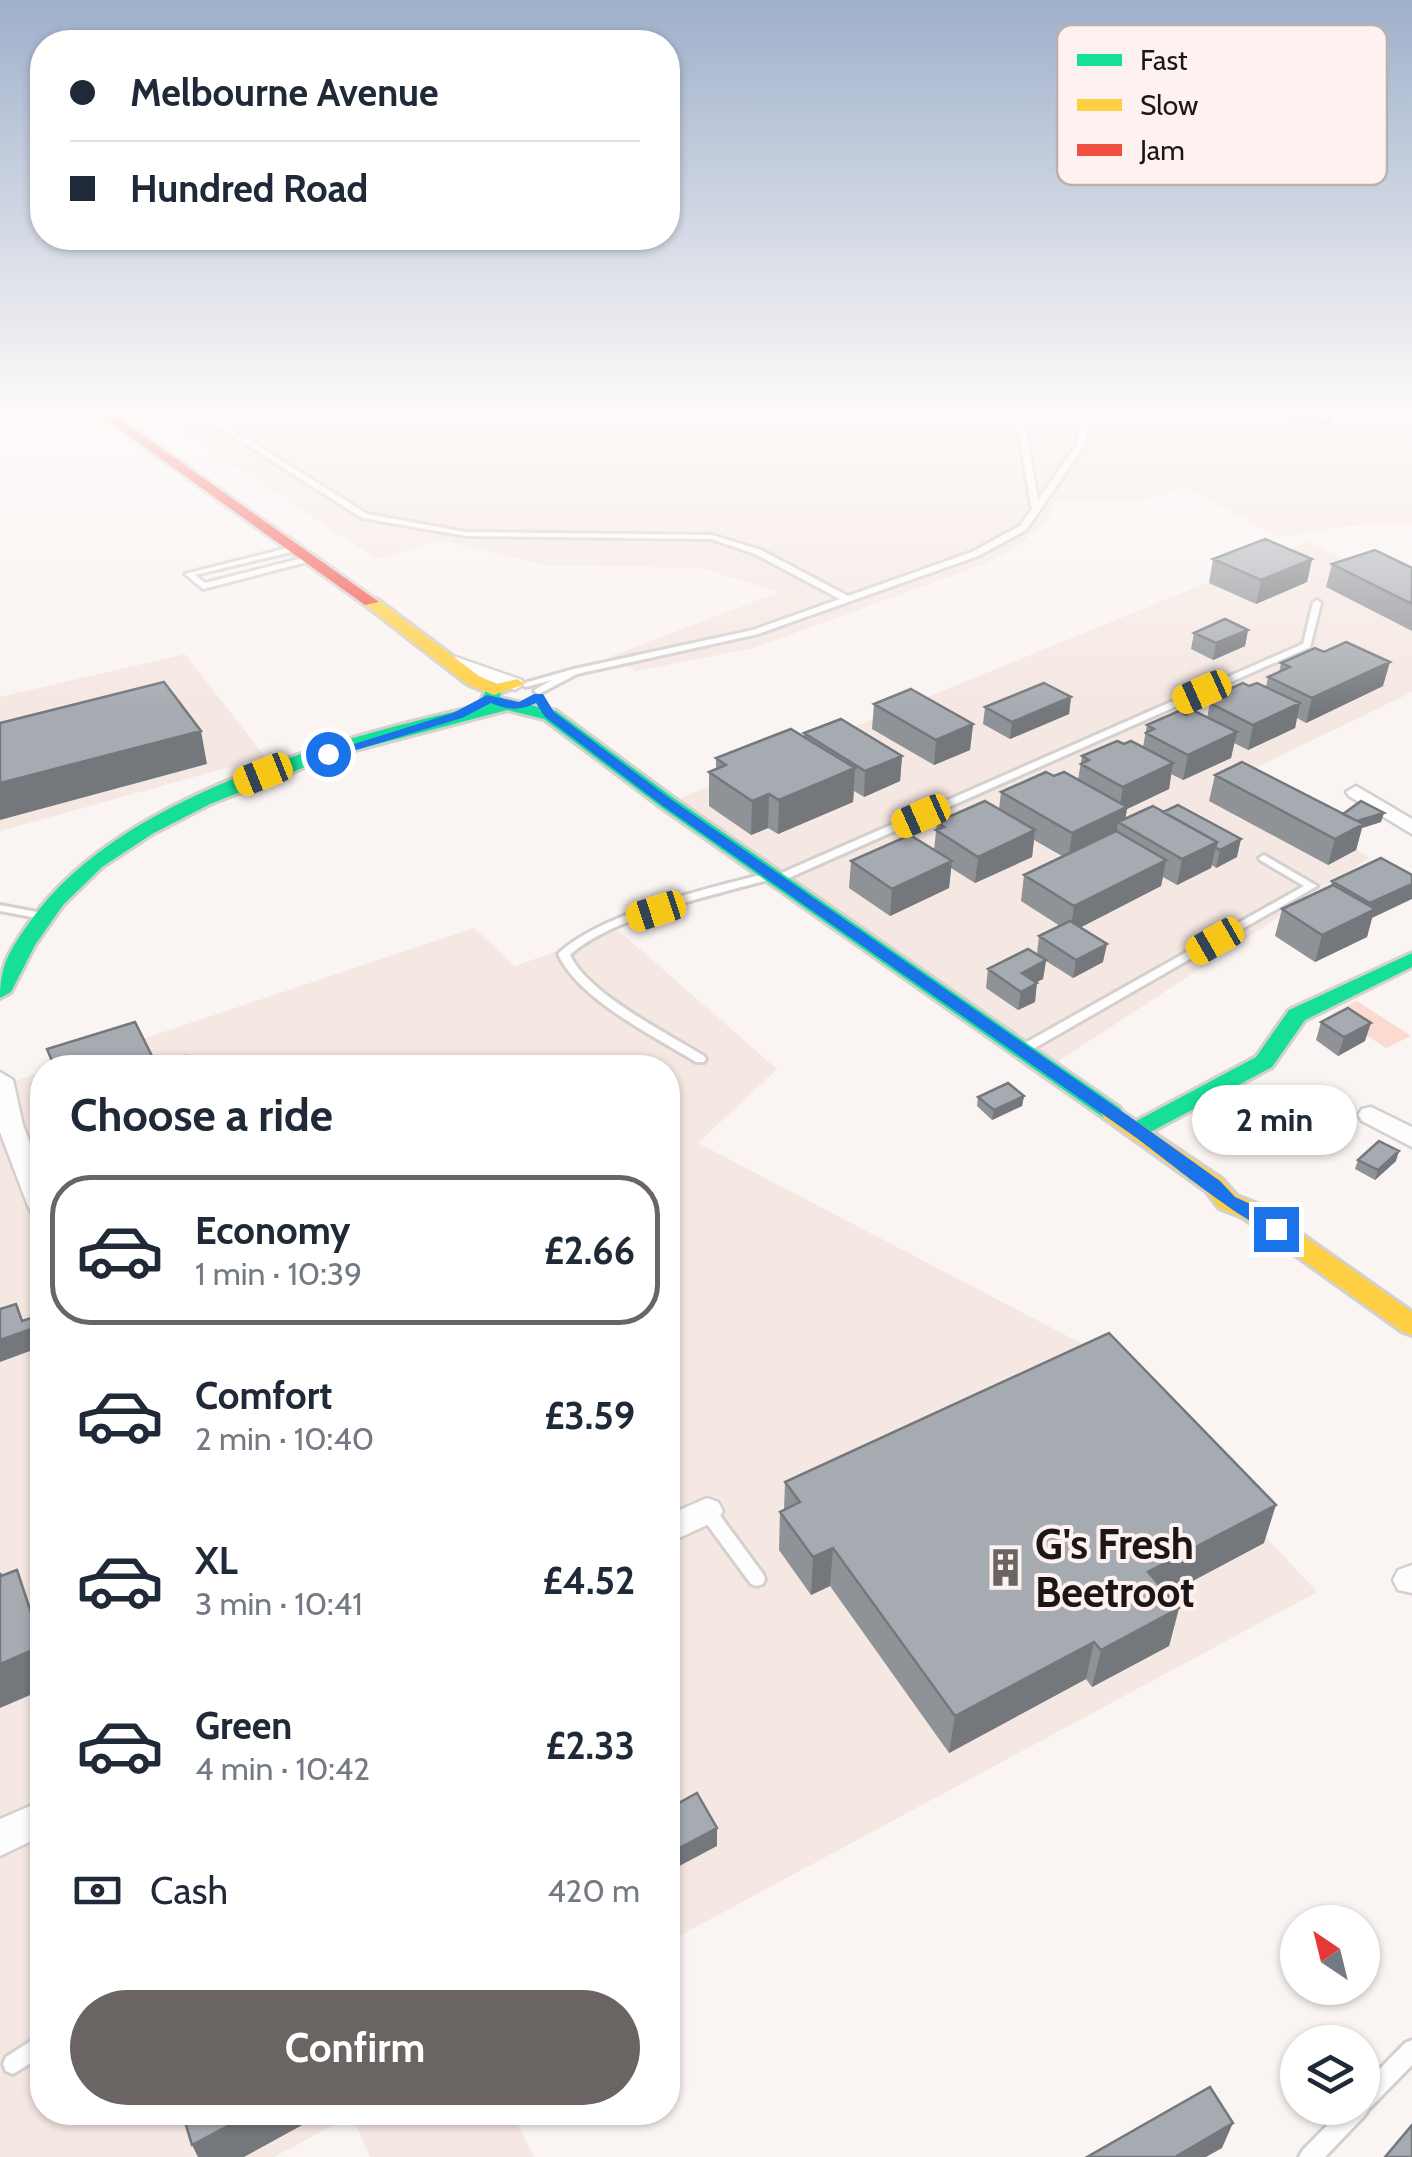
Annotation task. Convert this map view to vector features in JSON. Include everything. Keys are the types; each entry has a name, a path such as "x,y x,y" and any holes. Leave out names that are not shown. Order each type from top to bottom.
{"street":[{"path":"243,511 456,662 472,680 520,697 1137,1130 1214,1185 1228,1202 1251,1211 1412,1325"},
{"path":"0,992 14,954 42,916 82,873 156,821 263,774 520,697"},
{"path":"1356,792 1412,828"},
{"path":"1137,1130 1264,1062 1297,1015 1412,959"},
{"path":"0,1080 10,1125 30,1176"},
{"path":"1371,1116 1412,1138"},
{"path":"680,1524 706,1511"},
{"path":"0,1838 30,1824"}],"lane":[{"path":"356,511 414,528 466,534 712,537 758,552 849,600"},
{"path":"520,697 574,672 755,632 849,600 1009,538 1034,511"},
{"path":"303,553 203,586 188,574 303,553"},
{"path":"700,1059 584,983 565,963 564,954 571,944 620,924 777,876 1307,645 1318,602"},
{"path":"1022,1050 1312,886 1264,858"},
{"path":"0,908 42,916"},
{"path":"706,1511 757,1579"},
{"path":"1380,2084 1412,2050"},
{"path":"13,2064 30,2052"},
{"path":"1310,2157 1341,2125"}],"shaded area":[{"path":"303,511 1053,511 1015,548 985,564 754,648 636,671 611,656 779,592 700,568 542,565 442,540 377,559"},
{"path":"1229,511 1412,511 1412,525 1346,526 1280,537"},
{"path":"1309,541 1412,594 1412,692 1247,772 1369,858 1048,1068 668,803"},
{"path":"185,654 265,757 0,831 0,697"},
{"path":"474,928 515,966 618,930 777,1069 698,1143 1092,1349 1317,1592 680,1936 680,1055 95,1055"},
{"path":"1357,1001 1411,1036 1386,1048 1333,1013"},
{"path":"30,1076 30,2125 333,2125 274,2157 0,2157 0,1086"},
{"path":"356,2125 518,2125 534,2157 370,2157"}],"building":[{"path":"1265,539 1312,559 1261,580 1213,559"},
{"path":"1375,550 1412,568 1412,604 1332,564"},
{"path":"1225,619 1248,630 1216,643 1194,633"},
{"path":"1346,642 1390,662 1312,698 1268,677 1290,667 1281,663 1315,648 1324,652"},
{"path":"164,682 201,731 0,783 0,723"},
{"path":"1044,683 1071,697 1012,722 985,707"},
{"path":"1243,683 1257,683 1300,703 1253,725 1210,703 1217,700 1211,697"},
{"path":"911,689 973,724 936,740 874,704"},
{"path":"1179,711 1186,715 1194,711 1237,732 1188,755 1146,733 1154,729 1147,725"},
{"path":"841,719 902,756 865,771 804,733"},
{"path":"791,729 855,768 779,800 769,794 752,801 709,772 726,765 716,758"},
{"path":"1117,741 1131,741 1173,763 1123,787 1081,764 1089,760 1082,756"},
{"path":"1242,762 1363,824 1335,839 1215,775"},
{"path":"1046,772 1054,776 1064,772 1127,807 1072,833 1001,792"},
{"path":"985,801 1035,830 978,857 936,830 944,827 937,822"},
{"path":"1361,801 1384,813 1357,821 1343,814"},
{"path":"1178,805 1241,839 1220,850 1215,847 1217,842 1163,812"},
{"path":"1153,806 1217,842 1182,859 1118,822"},
{"path":"1116,831 1166,860 1074,906 1024,875"},
{"path":"910,835 952,861 892,889 851,861"},
{"path":"1381,858 1412,875 1412,884 1370,903 1332,881"},
{"path":"1333,885 1375,909 1322,935 1282,909"},
{"path":"1070,921 1107,944 1076,960 1039,936"},
{"path":"1028,949 1046,960 1022,973 1037,983 1021,992 988,969"},
{"path":"1348,1008 1371,1023 1344,1037 1321,1022"},
{"path":"135,1022 152,1055 50,1055 47,1049"},
{"path":"1008,1083 1024,1096 994,1110 978,1097"},
{"path":"1379,1141 1399,1151 1378,1170 1358,1160"},
{"path":"16,1304 22,1321 30,1318 30,1329 0,1340 0,1309"},
{"name":"G's Fresh Beetroot","path":"1109,1333 1276,1505 1148,1572 1179,1608 1101,1650 1094,1642 955,1716 833,1548 813,1557 780,1512 800,1502 785,1482"},
{"path":"17,1570 30,1610 30,1651 0,1664 0,1573 1,1576"},
{"path":"697,1793 717,1828 680,1848 680,1802"},
{"path":"1210,2087 1233,2123 1175,2157 1087,2157"},
{"path":"186,2125 230,2125 192,2145"},
{"path":"1412,2125 1412,2157 1385,2157"}],"traffic: fast":[{"path":"494,690 491,698 498,703 550,715 668,803 1112,1113"},
{"path":"0,992 39,922 56,901 96,863 145,830 203,800 330,751 507,705"},
{"path":"1137,1130 1264,1062 1297,1015 1412,959"}],"traffic: slow":[{"path":"371,602 473,680 494,690 517,684"},
{"path":"1112,1113 1214,1185 1228,1202 1251,1211 1412,1325"}],"traffic: jam":[{"path":"242,511 371,602"}],"place":[{"name":"G's Fresh Beetroot","path":"1005,1568"}],"route":[{"path":"328,754 458,716 491,698 507,706 522,706 538,697 550,715 668,803 1137,1130 1214,1185 1228,1202 1251,1211 1276,1229"}]}
